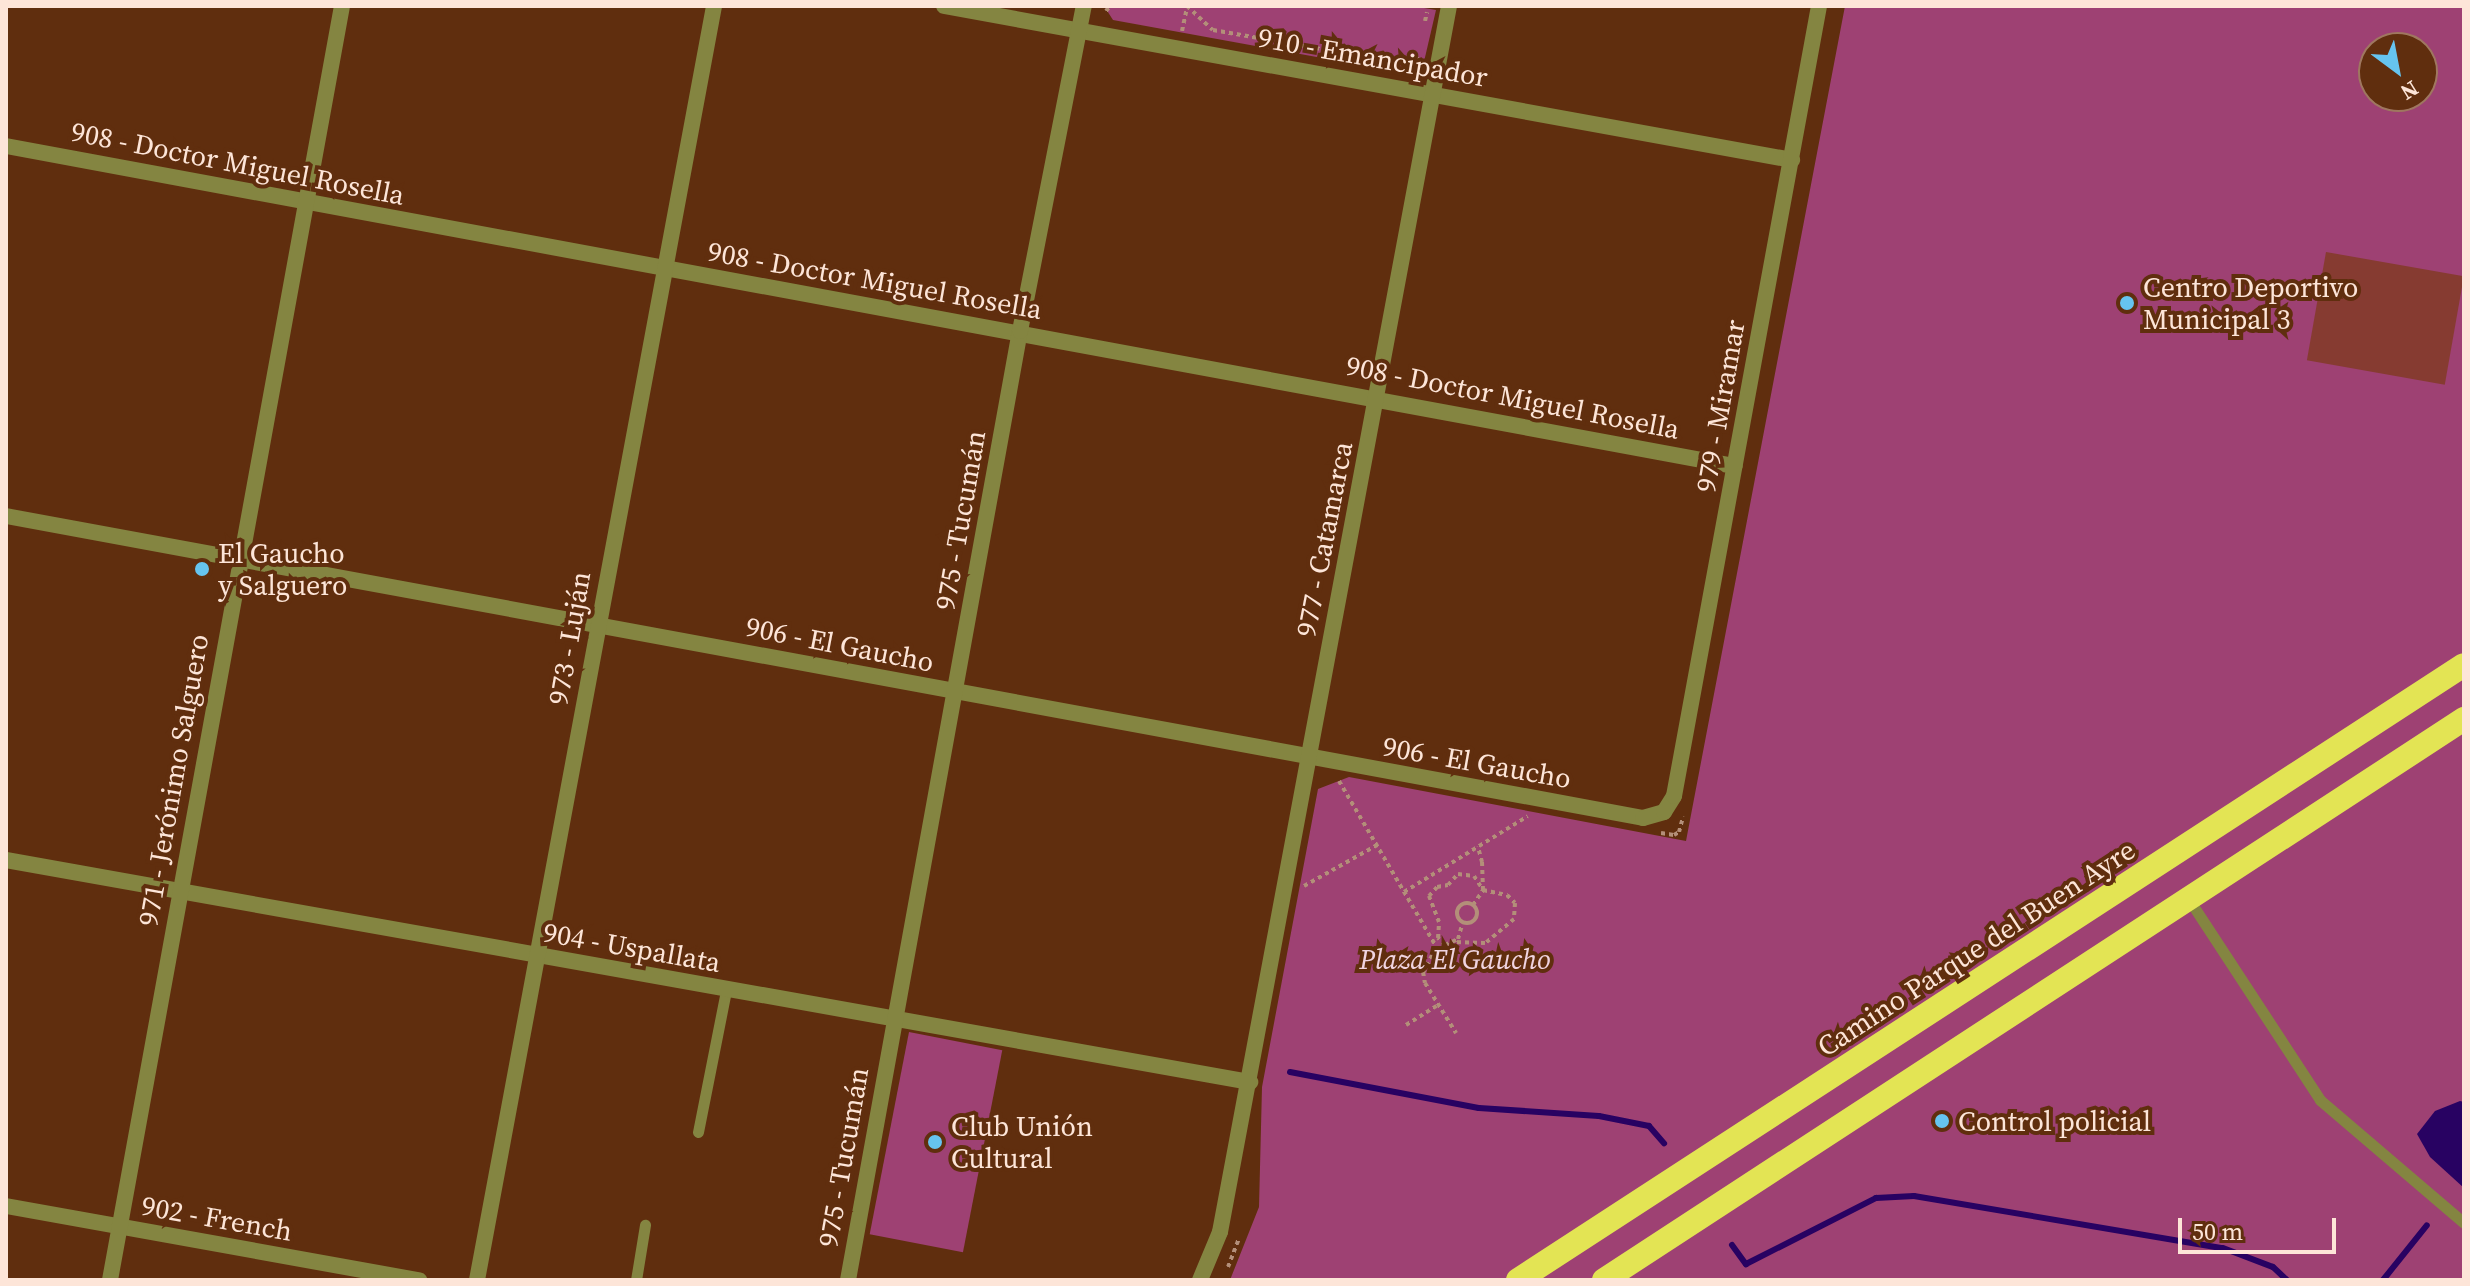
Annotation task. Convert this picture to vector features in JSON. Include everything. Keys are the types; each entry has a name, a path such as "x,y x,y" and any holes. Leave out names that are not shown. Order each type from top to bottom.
{"highway":[{"name":"Camino Parque del Buen Ayre","path":"1518,1280 2464,665"},
{"path":"1604,1280 2190,901 2464,719"}],"street":[{"name":"971 - Jerónimo Salguero","path":"110,1280 342,6"},
{"name":"973 - Luján","path":"477,1280 714,6"},
{"name":"910 - Emancipador","path":"944,6 1792,160"},
{"name":"975 - Tucumán","path":"848,1280 1020,331 1084,6"},
{"name":"977 - Catamarca","path":"1200,1280 1220,1232 1250,1082 1449,6"},
{"name":"979 - Miramar","path":"1664,812 1674,796 1819,6"},
{"name":"908 - Doctor Miguel Rosella","path":"6,146 663,270 1020,331 1377,397 1735,466"},
{"name":"906 - El Gaucho","path":"6,516 1643,818 1664,812"},
{"name":"904 - Uspallata","path":"6,860 1250,1082"},
{"name":"902 - French","path":"6,1206 419,1280"}],"lane":[{"path":"2190,901 2320,1100 2464,1223"},
{"path":"698,1132 726,990"},
{"path":"636,1280 645,1225"}],"path":[{"path":"1182,32 1187,6 1213,30 1411,65 1420,61 1422,49"},
{"path":"1425,24 1427,12"},
{"path":"1351,779 1336,776 1437,948"},
{"path":"1404,892 1537,811 1521,808"},
{"path":"1654,832 1674,835 1679,832 1684,814"},
{"path":"1307,871 1304,886 1377,845"},
{"path":"1473,905 1464,903 1458,909 1457,916 1463,922 1471,922 1476,917 1473,905 1483,890 1478,847"},
{"path":"1445,945 1438,938 1439,922 1429,901 1432,891 1448,885 1463,873 1474,876 1483,890 1511,898 1516,909 1514,919 1480,945 1454,942 1437,948 1423,972 1437,1006 1456,1033"},
{"path":"1454,942 1460,936 1463,922"},
{"path":"1406,1025 1437,1006"},
{"path":"1224,1276 1241,1229"}],"green space":[{"path":"1104,6 1412,6 1436,10 1423,66 1410,74 1113,20"},
{"name":"Plaza El Gaucho","path":"1845,6 2464,6 2464,1280 1230,1280 1259,1207 1262,1087 1318,789 1349,777 1686,841"},
{"name":"Club Unión Cultural","path":"909,1032 1002,1050 963,1252 870,1234"}],"shaded area":[{"path":"2464,1102 2464,1188 2430,1157 2417,1134 2435,1111"}],"building":[{"path":"2326,252 2464,276 2445,385 2307,360"}],"waterway":[{"path":"1290,1072 1479,1108 1599,1116 1649,1126 1664,1143"},
{"path":"1732,1245 1746,1264 1876,1198 1914,1196 2223,1248 2273,1267 2287,1280"},
{"path":"2383,1280 2427,1225"}],"place":[{"name":"Centro Deportivo Municipal 3","path":"2127,303"},
{"name":"El Gaucho y Salguero","path":"202,569"},
{"name":"Control policial","path":"1942,1121"},
{"name":"Club Unión Cultural","path":"935,1142"}]}
